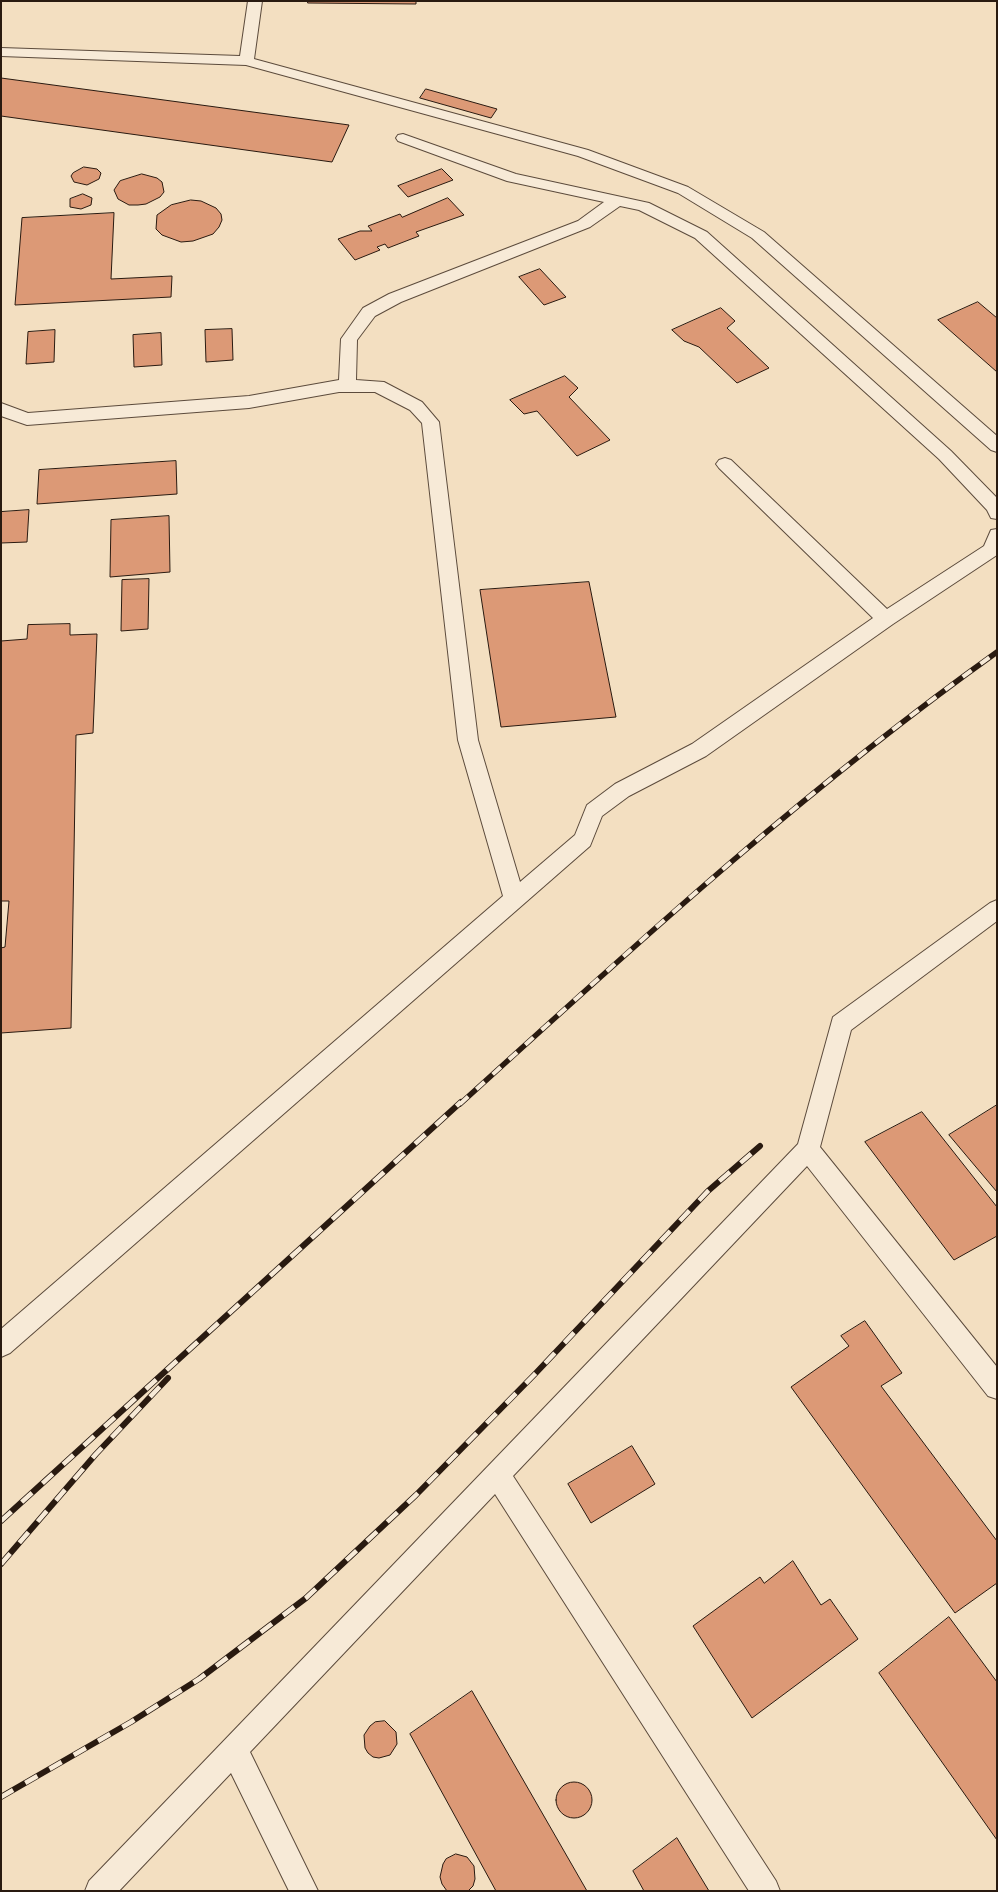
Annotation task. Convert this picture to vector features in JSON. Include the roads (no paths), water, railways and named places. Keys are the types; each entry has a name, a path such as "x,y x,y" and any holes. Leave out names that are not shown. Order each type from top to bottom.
{"lane":[{"path":"247,61 255,1"},
{"path":"1,52 247,61 583,153 683,190 758,235 997,446"},
{"path":"403,138 512,178 644,206 701,235 945,455 995,507 997,513"},
{"path":"347,386 348,339 370,312 395,298 584,224 618,200"},
{"path":"1,409 27,419 249,402 347,386 378,386 416,406 430,422 468,740 514,900"},
{"path":"725,464 886,619"},
{"path":"1,1346 583,840 594,811 622,790 699,750 886,619 991,550 997,535"},
{"path":"99,1891 808,1149 841,1024 997,909"},
{"path":"808,1149 997,1387"},
{"path":"497,1474 766,1891"},
{"path":"234,1749 304,1891"}],"railway":[{"path":"460,1104 722,870 857,758 997,652"},
{"path":"1,1521 461,1102"},
{"path":"1,1797 131,1722 199,1679 306,1598 416,1495 534,1375 708,1191 760,1146"},
{"path":"1,1564 96,1454 168,1378"}]}
